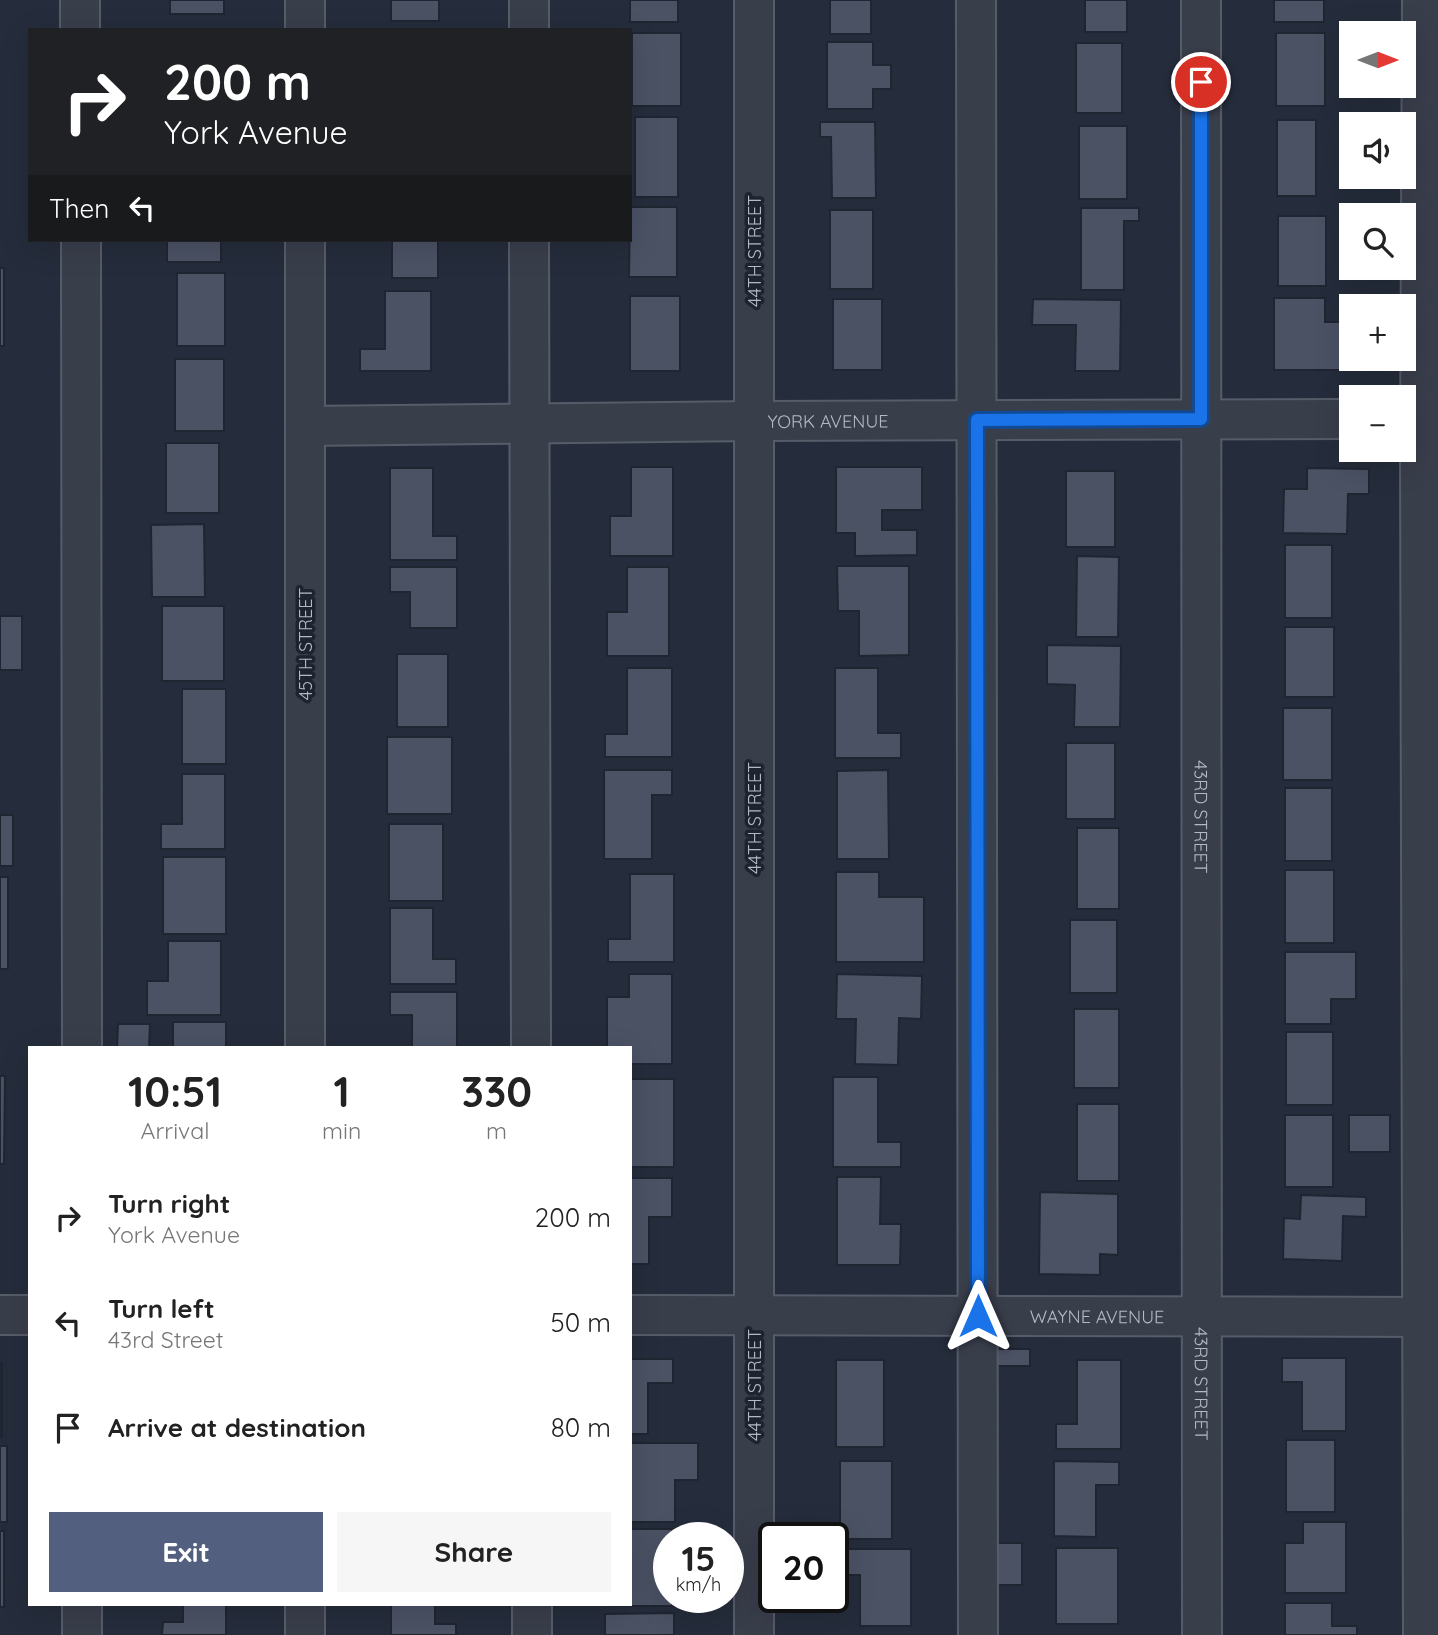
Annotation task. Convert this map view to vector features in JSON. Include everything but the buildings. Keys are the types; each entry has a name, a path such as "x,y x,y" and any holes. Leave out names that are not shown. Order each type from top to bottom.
{"street":[{"path":"80,0 80,28"},
{"path":"305,0 305,28"},
{"path":"529,28 530,0"},
{"name":"44TH STREET","path":"754,0 754,1635"},
{"path":"975,0 978,1635"},
{"name":"43RD STREET","path":"1201,0 1202,1635"},
{"path":"1422,0 1420,419 1431,1317 1423,1635"},
{"path":"81,242 82,1046"},
{"name":"45TH STREET","path":"305,242 305,1046"},
{"path":"529,242 531,1046"},
{"name":"YORK AVENUE","path":"305,426 1339,419"},
{"path":"0,1315 28,1315"},
{"name":"WAYNE AVENUE","path":"632,1315 1431,1317"},
{"path":"82,1606 82,1635"},
{"path":"305,1606 305,1635"},
{"path":"531,1606 531,1635"}],"route":[{"path":"978,1316 977,420 1201,419 1201,82"}]}
